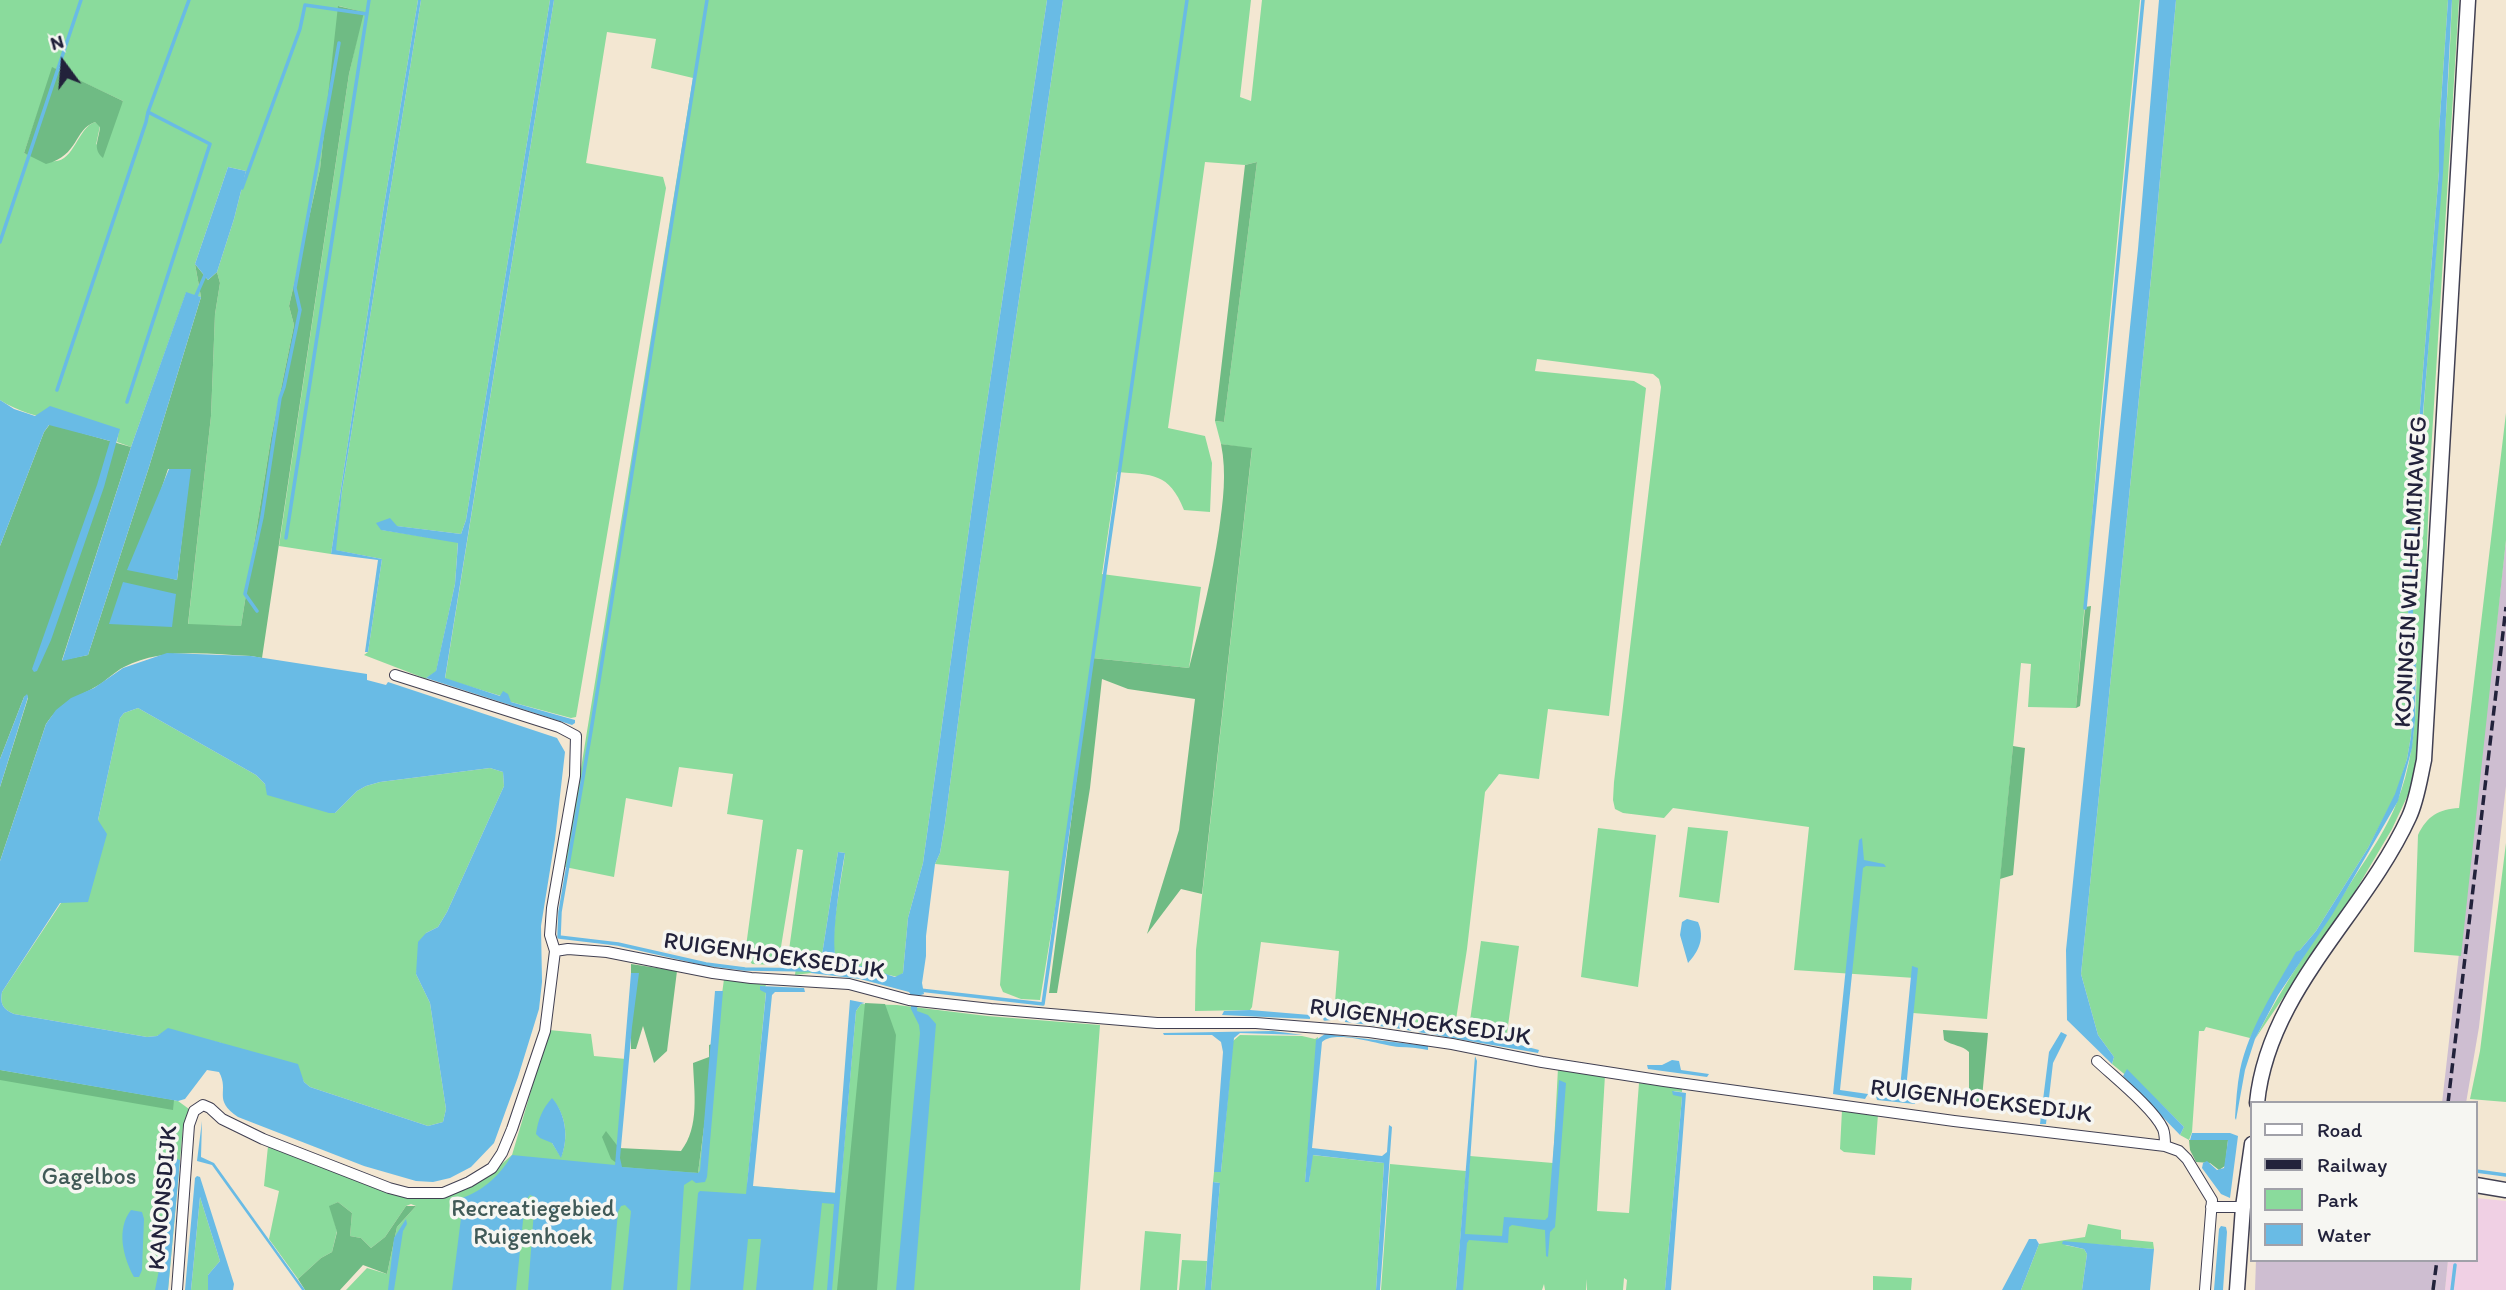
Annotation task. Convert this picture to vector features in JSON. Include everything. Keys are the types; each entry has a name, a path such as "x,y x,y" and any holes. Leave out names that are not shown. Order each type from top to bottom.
{"main road":[{"name":"KONINGIN WILHELMINAWEG","path":"2257,1101 2269,1044 2285,1010 2380,870 2410,815 2424,760 2468,0"},
{"path":"2237,1290 2243,1207 2250,1165"},
{"path":"2478,1185 2506,1190"}],"street":[{"path":"395,675 559,727 576,736 575,776 552,908 550,935 555,951"},
{"name":"RUIGENHOEKSEDIJK","path":"555,951 568,949 607,952 725,975 849,984 913,1000 1127,1021 1256,1023 1369,1032 1676,1083 1954,1121 2165,1146"},
{"name":"KANONSDIJK","path":"177,1290 189,1125 194,1111 203,1105 222,1119 263,1139 389,1188 427,1194 456,1189 492,1168 512,1129 545,1031 555,951"},
{"path":"2097,1061 2134,1095 2157,1121 2164,1132 2165,1146 2179,1151 2187,1159 2211,1200 2205,1290"},
{"path":"2211,1207 2243,1207"}],"shaded area":[{"path":"2506,540 2506,786 2479,1027 2466,1101 2442,1101"},
{"path":"2478,1198 2506,1201 2506,1290 2445,1290 2448,1262 2478,1262"},
{"path":"2256,1262 2448,1262 2445,1290 2255,1290"}],"green space":[{"path":"0,0 418,0 331,554 279,546 349,74 363,12 339,6 320,169 289,306 294,325 271,438 241,626 188,625 211,416 215,314 220,283 217,272 246,171 228,167 195,264 201,297 186,293 131,447 117,442 119,430 42,417 0,400","holes":["53,68 123,101 96,145 100,126 95,122 84,131 71,152 59,160 52,161 24,153"]},
{"path":"421,0 550,0 466,520 461,534 396,526 392,523 382,530 458,542 455,584 436,672 426,678 429,680 364,655 368,652 382,559 335,550 342,491"},
{"path":"554,0 1047,0 979,456 923,863 908,918 903,973 898,977 873,969 841,964 836,959 834,933 845,853 838,852 822,955 811,967 811,973 795,975 796,967 789,950 803,850 797,849 779,959 770,964 752,964 745,954 763,820 727,814 733,774 679,767 672,807 626,798 614,877 565,867 693,78 651,68 656,39 607,32 586,163 663,177 666,188 576,717 511,702 503,692 501,696 445,679"},
{"path":"1063,0 1251,0 1240,97 1251,101 1262,0 2140,0 2076,708 2028,707 2031,664 2021,663 1987,1019 1913,1013 1915,978 1794,970 1809,827 1673,808 1664,818 1623,813 1615,809 1614,782 1661,387 1659,379 1653,374 1537,359 1535,371 1634,381 1646,388 1609,716 1548,709 1539,779 1499,774 1485,792 1467,949 1455,1026 1334,1015 1339,951 1261,942 1250,1010 1195,1011 1196,950 1252,449 1221,444 1215,421 1224,422 1257,162 1245,165 1205,162 1168,428 1205,436 1212,463 1210,512 1184,510 1172,488 1158,478 1117,472 1102,574 1201,587 1189,668 1092,658 1040,1000 1021,999 1003,992 1000,985 1009,871 935,864 940,853 945,823 968,645"},
{"path":"2176,0 2448,0 2439,131 2439,171 2412,508 2407,644 2413,700 2407,759 2396,794 2368,848 2316,931 2296,953 2250,1038 2206,1027 2204,1031 2199,1031 2192,1132 2189,1140 2180,1135 2184,1127 2161,1104 2112,1064 2114,1057 2098,1035 2081,974 2152,268"},
{"path":"2452,0 2459,0 2430,469 2419,750 2413,784 2392,829 2353,895 2255,1039 2290,977 2383,831 2402,790 2411,751 2417,680 2412,651 2418,488 2443,163"},
{"path":"338,6 364,12 349,74 262,658 202,653 154,657 124,667 63,705 46,724 0,861 0,787 28,698 27,695 24,697 0,759 0,546 44,432 50,424 131,447 62,660 88,655 201,297 195,264 208,280 217,272 220,283 215,314 211,416 188,624 241,626 271,438 294,325 289,306 320,169","holes":["168,469 190,469 177,580 155,574 158,499"]},
{"path":"52,67 123,101 103,158 97,147 100,127 95,122 83,131 65,155 57,160 46,164 24,153"},
{"path":"1257,162 1224,422 1215,421 1245,165"},
{"path":"2506,413 2506,540 2461,956 2414,952 2418,835 2434,815 2459,808"},
{"path":"1221,444 1252,448 1202,894 1181,889 1147,934 1179,830 1195,699 1128,689 1102,679 1090,788 1057,993 1049,993 1092,658 1189,668 1219,530 1224,477"},
{"path":"2091,606 2080,706 2076,708 2085,607"},
{"path":"138,708 256,775 267,789 335,813 357,791 380,782 490,768 503,772 504,786 447,912 438,927 426,933 416,974 430,1003 446,1109 443,1122 428,1126 310,1087 300,1074 221,1043 166,1031 147,1037 14,1014 4,1008 2,992 61,903 98,820 120,718 124,713"},
{"path":"2013,746 2025,748 2013,875 2000,879"},
{"path":"1688,827 1728,831 1719,903 1679,897"},
{"path":"1598,828 1656,835 1638,987 1581,977"},
{"path":"2506,843 2506,1102 2470,1099 2480,1051"},
{"path":"1481,941 1519,946 1507,1033 1469,1028"},
{"path":"631,964 677,971 667,1051 654,1063 643,1026 636,1049 631,1049"},
{"name":"Recreatiegebied Ruigenhoek","path":"724,979 766,985 760,986 766,992 747,1186 840,1193 856,1011 861,1004 897,1005 987,1016 1100,1025 1080,1290 346,1290 367,1268 387,1274 397,1227 416,1206 406,1206 385,1237 371,1248 361,1238 350,1236 352,1213 338,1202 330,1206 337,1231 332,1252 321,1258 298,1279 269,1239 279,1191 264,1186 268,1146 345,1175 442,1197 483,1180 512,1155 549,1030 591,1034 594,1056 626,1059 619,1148 612,1159 698,1173","holes":["552,1099 565,1126 561,1157 552,1143"]},
{"path":"865,1003 885,1004 896,1035 877,1290 837,1290"},
{"path":"1943,1030 1988,1033 1981,1109 1972,1102 1969,1095 1969,1052 1944,1040"},
{"path":"1240,1035 1318,1037 1305,1182 1309,1182 1312,1155 1384,1163 1376,1290 1211,1290 1220,1183 1213,1182 1214,1172 1221,1172 1233,1041"},
{"path":"715,1043 698,1173 622,1167 611,1159 602,1137 606,1131 619,1148 681,1151 691,1131 693,1120 693,1063 709,1057 709,1045"},
{"path":"1558,1068 1605,1075 1597,1211 1629,1213 1639,1083 1682,1089 1682,1092 1673,1091 1682,1097 1665,1290 1626,1290 1627,1280 1624,1278 1623,1290 1587,1290 1587,1279 1586,1290 1545,1290 1544,1284 1542,1290 1460,1290 1470,1156 1553,1163"},
{"name":"Gagelbos","path":"0,1070 178,1101 189,1109 183,1127 168,1290 0,1290"},
{"path":"0,1070 174,1100 173,1110 0,1080"},
{"path":"1842,1110 1878,1114 1875,1155 1844,1152 1840,1149"},
{"path":"2189,1140 2228,1140 2225,1166 2219,1170 2210,1163 2196,1162"},
{"path":"1390,1164 1466,1171 1456,1290 1381,1290"},
{"path":"200,1197 220,1261 208,1275 208,1290 191,1290"},
{"path":"338,1202 352,1213 350,1236 361,1238 371,1248 385,1237 406,1206 416,1206 397,1227 387,1274 363,1265 340,1290 305,1290 298,1279 321,1258 332,1252 337,1232 329,1206"},
{"path":"2088,1224 2121,1230 2121,1239 2153,1242 2154,1249 2091,1244 2065,1245 2084,1249 2087,1254 2082,1290 2021,1290 2039,1244 2085,1237"},
{"path":"1145,1231 1181,1234 1177,1290 1140,1290"},
{"path":"1182,1260 1207,1261 1205,1290 1179,1290"},
{"path":"1873,1276 1912,1278 1911,1290 1873,1290"}],"water":[{"path":"418,0 421,0 342,491 336,550 382,559 368,652 365,652 378,560 331,554"},
{"path":"550,0 554,0 445,678 500,696 503,691 508,694 511,702 575,720 572,725 426,678 436,671 455,584 458,543 381,530 376,523 390,518 397,526 461,534 466,520"},
{"path":"1047,0 1063,0 968,645 945,823 940,853 935,864 922,983 924,994 918,996 917,1011 928,1015 936,1024 914,1290 896,1290 919,1025 911,1009 909,992 860,979 811,973 811,967 822,955 838,852 845,853 834,942 838,961 846,965 868,967 895,977 903,973 908,918 923,863 979,456"},
{"path":"2159,0 2176,0 2152,268 2081,974 2098,1035 2114,1057 2112,1064 2067,1020 2066,950 2138,249"},
{"path":"2448,0 2452,0 2443,173 2416,497 2412,651 2416,659 2412,748 2398,801 2332,915 2278,995 2255,1039 2245,1070 2236,1120 2240,1070 2256,1024 2296,952 2316,931 2368,848 2395,794 2407,759 2413,700 2407,644 2412,508 2439,171 2439,131"},
{"path":"228,167 246,171 217,272 208,280 195,264"},
{"path":"186,292 201,297 88,655 62,661 131,447"},
{"path":"0,400 14,409 35,416 50,406 120,429 104,487 51,640 37,671 34,672 32,669 110,441 49,425 0,546"},
{"path":"169,469 191,469 177,580 127,570"},
{"path":"123,582 176,594 172,627 109,624"},
{"path":"167,653 251,656 367,674 367,680 386,685 388,682 557,738 565,752 541,926 542,982 539,1009 494,1143 471,1167 450,1178 433,1182 416,1181 364,1166 238,1117 223,1100 223,1085 219,1072 207,1070 185,1099 178,1101 0,1070 0,861 46,724 56,710 71,698 94,688 123,668","holes":["138,708 256,775 265,784 267,795 335,813 357,791 380,782 490,768 503,772 504,786 447,912 438,927 426,933 418,942 416,974 430,1003 446,1109 443,1122 428,1126 310,1087 304,1082 298,1064 168,1028 157,1036 147,1037 14,1014 3,1005 2,992 60,903 88,902 107,834 98,820 120,718 124,713"]},
{"path":"27,694 28,697 0,787 0,759"},
{"path":"1862,838 1864,860 1884,864 1886,867 1863,868 1840,1090 1868,1094 1865,1099 1833,1094 1859,840"},
{"path":"1687,919 1698,922 1701,933 1698,949 1688,963 1680,935 1682,922"},
{"path":"1912,966 1918,968 1906,1089 1908,1095 1916,1098 1915,1104 1877,1100 1876,1096 1894,1093 1900,1088"},
{"path":"631,973 639,973 620,1158 622,1167 700,1171 715,991 723,991 707,1177 705,1182 696,1183 692,1180 684,1185 677,1290 623,1290 631,1211 625,1205 621,1206 618,1212 611,1290 528,1290 535,1197 530,1195 525,1201 516,1290 452,1290 461,1218 454,1206 455,1200 473,1194 488,1184 512,1155 615,1165"},
{"path":"760,986 804,988 805,992 775,992 772,995 753,1186 835,1193 850,1000 865,1003 856,1011 832,1290 827,1290 834,1204 822,1203 813,1290 756,1290 761,1239 748,1239 743,1290 690,1290 698,1193 746,1194 766,993 760,990"},
{"path":"1250,1010 1310,1015 1310,1019 1222,1015 1224,1011"},
{"path":"1345,1017 1451,1030 1456,1028 1539,1050 1538,1053 1345,1022"},
{"path":"1273,1031 1303,1035 1240,1033 1234,1038 1221,1172 1214,1172 1223,1052 1221,1042 1212,1035 1163,1033"},
{"path":"2061,1032 2067,1035 2053,1063 2046,1124 2040,1124 2049,1052"},
{"path":"1325,1034 1428,1046 1428,1050 1338,1037 1322,1042 1312,1148 1382,1156 1387,1152 1389,1125 1392,1127 1380,1290 1376,1290 1384,1163 1313,1155 1309,1182 1305,1182 1316,1040"},
{"path":"1475,1056 1477,1061 1465,1234 1502,1236 1504,1217 1545,1220 1548,1217 1559,1080 1566,1083 1555,1227 1550,1232 1548,1257 1545,1230 1512,1225 1509,1227 1508,1243 1469,1240 1463,1290 1456,1290"},
{"path":"1672,1060 1679,1061 1681,1070 1709,1074 1707,1077 1648,1069 1647,1065 1662,1065"},
{"path":"2127,1069 2184,1127 2180,1135 2123,1076"},
{"path":"1672,1091 1686,1093 1671,1290 1665,1290 1682,1097 1673,1095"},
{"path":"552,1098 565,1126 561,1158 552,1143 536,1134 541,1115"},
{"path":"202,1121 201,1157 214,1163 305,1290 302,1290 212,1165 197,1161"},
{"path":"2192,1133 2230,1133 2238,1136 2230,1198 2221,1194 2202,1168 2207,1161 2217,1170 2224,1168 2228,1140 2190,1140"},
{"path":"173,1158 180,1160 168,1290 155,1290 163,1250 170,1162"},
{"path":"197,1176 200,1177 234,1284 233,1290 208,1290 208,1275 220,1261 200,1197 191,1290 185,1290"},
{"path":"1213,1182 1220,1183 1211,1290 1205,1290"},
{"path":"131,1210 142,1212 144,1219 142,1270 139,1277 134,1277 124,1252 122,1234"},
{"path":"406,1219 394,1290 388,1290 394,1238"},
{"path":"2221,1226 2226,1227 2227,1232 2223,1290 2214,1290 2219,1229"},
{"path":"2029,1239 2036,1239 2039,1244 2021,1290 2002,1290"},
{"path":"2063,1241 2154,1249 2150,1290 2082,1290 2087,1254 2084,1249 2062,1244"}],"waterway":[{"path":"0,242 81,0"},
{"path":"57,390 148,112 189,0"},
{"path":"286,538 369,0"},
{"path":"707,0 560,912 559,937 618,944 706,964 745,969 813,970"},
{"path":"920,990 1043,1004 1187,0"},
{"path":"2085,608 2143,0"},
{"path":"242,188 300,29 305,5 367,14"},
{"path":"257,611 245,594 262,517 280,398 300,310 295,288 339,43"},
{"path":"127,402 210,144 148,112"},
{"path":"195,298 206,273"},
{"path":"1325,1019 1333,1018"},
{"path":"2478,1171 2506,1175"},
{"path":"2452,1290 2455,1265"}],"railway":[{"path":"2448,1101 2506,607"},
{"path":"2433,1290 2437,1262"}]}
